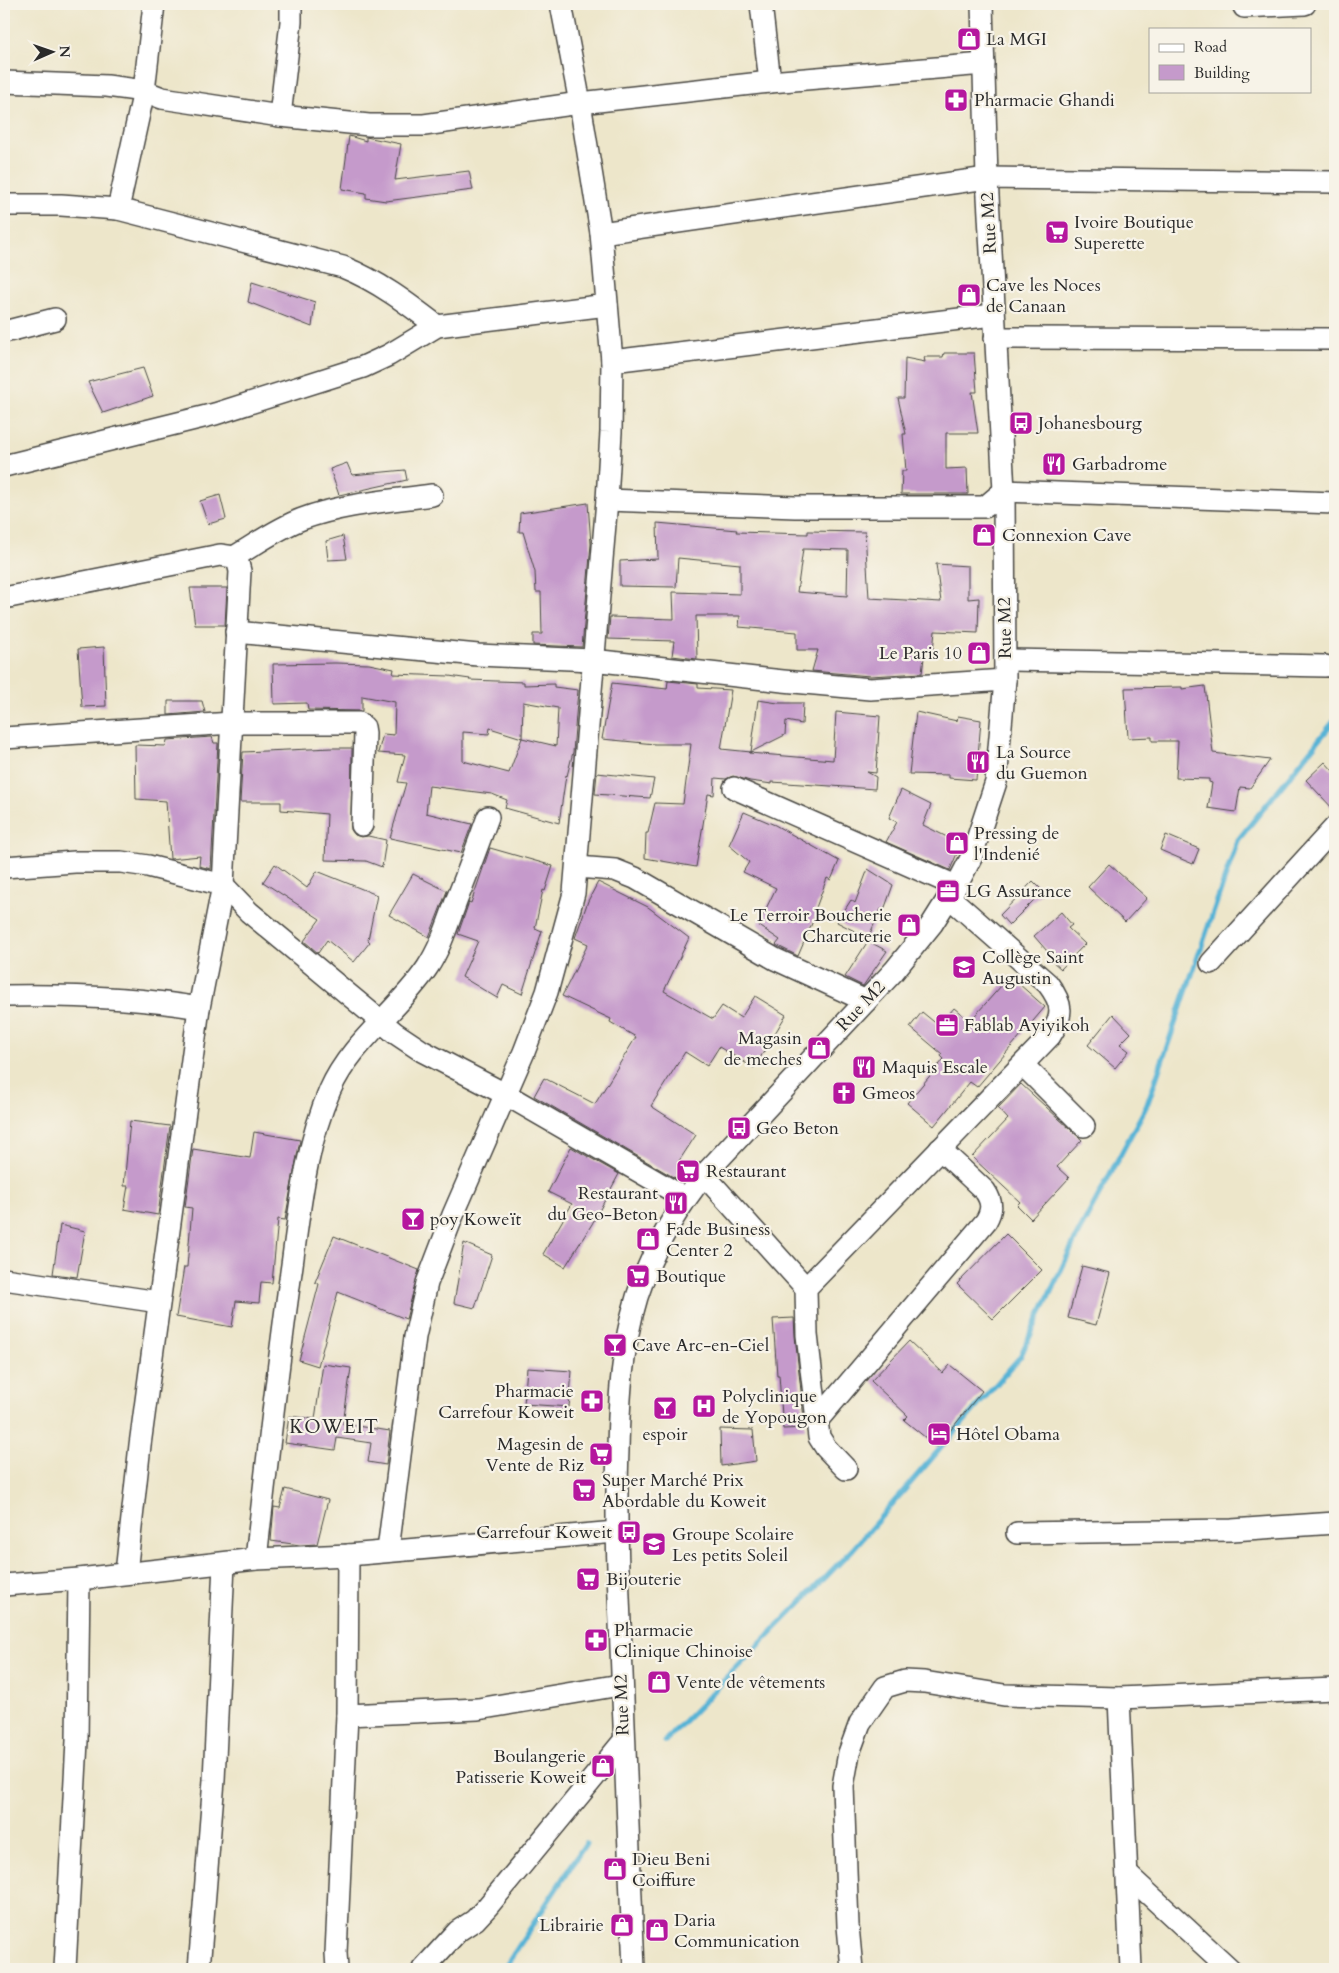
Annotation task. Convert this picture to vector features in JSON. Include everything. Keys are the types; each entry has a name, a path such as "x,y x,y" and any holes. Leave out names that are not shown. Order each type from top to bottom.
{"street":[{"path":"118,209 144,91 154,4"},
{"path":"280,116 289,47 291,4"},
{"path":"388,1550 415,1337 425,1293 453,1215 524,1052 547,992 574,893 577,867 592,660 607,500 611,432 612,361 602,233 561,4"},
{"path":"761,4 770,82"},
{"name":"Rue M2","path":"634,1969 620,1685 616,1532 619,1399 625,1350 637,1297 648,1268 686,1198 704,1175 894,971 932,924 952,892 974,850 996,782 1005,670 1004,491 993,315 982,4"},
{"path":"1244,7 1305,4"},
{"path":"4,82 73,83 144,91 162,98 280,116 401,126 424,125 580,103 770,82 984,64"},
{"path":"602,233 987,178 1335,182"},
{"path":"4,205 61,205 118,209 343,267 365,276 388,289 437,326"},
{"path":"4,466 206,417 364,367 389,355 437,326 607,305"},
{"path":"612,361 993,315"},
{"path":"4,332 55,319"},
{"path":"995,338 1335,339"},
{"path":"607,500 795,506 985,507 1004,491 1335,503"},
{"path":"4,598 220,555 234,557 284,527 304,518 346,508 432,495"},
{"path":"126,1573 158,1302 200,1008 223,885 240,572 234,557"},
{"path":"236,632 478,655 592,660 783,682 870,689 1005,670 1325,666"},
{"path":"4,738 232,723 359,723 364,727 365,733 362,824"},
{"path":"734,788 952,892 1048,984 1056,995 1061,1011 1058,1024 1050,1036 806,1288"},
{"path":"256,1559 281,1342 302,1194 314,1135 331,1087 345,1063 427,968 440,945 488,817"},
{"path":"1211,963 1335,827"},
{"path":"4,867 75,862 121,862 148,866 223,885 249,912 395,1033 422,1051 505,1094 686,1198"},
{"path":"577,867 615,870 635,878 775,959 866,1001"},
{"path":"4,996 119,999 163,1002 200,1008"},
{"path":"1023,1065 1084,1126"},
{"path":"816,1422 986,1222 992,1210 991,1200 985,1192 940,1149"},
{"path":"704,1175 806,1288 807,1335 819,1437 826,1448 846,1469"},
{"path":"4,1279 158,1302"},
{"path":"1017,1533 1232,1530 1335,1523"},
{"path":"4,1585 224,1564 256,1559 348,1555 388,1550 616,1532"},
{"path":"337,1969 336,1954 346,1715 348,1555"},
{"path":"199,1969 214,1780 224,1564"},
{"path":"65,1969 77,1741 79,1578"},
{"path":"852,1969 848,1926 843,1786 849,1753 860,1723 885,1687 905,1681 1004,1695 1119,1698 1335,1689"},
{"path":"346,1715 478,1709 620,1685"},
{"path":"1119,1698 1131,1969"},
{"path":"423,1969 458,1931 474,1920 488,1906 623,1742"},
{"path":"1127,1874 1230,1969"}],"building":[{"path":"349,136 366,141 366,137 401,144 395,180 469,171 473,190 386,201 366,198 366,193 342,189"},
{"path":"252,282 315,302 312,327 248,302"},
{"path":"944,353 974,353 977,392 972,392 978,433 946,433 946,469 967,468 968,494 901,494 902,471 906,471 903,434 906,434 898,398 904,398 905,358 925,362 924,357 943,357"},
{"path":"143,368 153,396 103,413 88,382"},
{"path":"347,463 352,475 405,470 407,480 339,495 330,469"},
{"path":"220,495 226,519 208,524 200,501"},
{"path":"588,503 591,544 582,647 533,645 533,634 542,634 541,592 536,592 535,572 523,532 519,532 520,513"},
{"path":"657,523 737,530 736,532 808,534 808,531 865,532 869,598 941,602 936,564 968,566 968,599 979,598 978,633 935,631 933,650 925,650 922,673 870,676 812,671 818,650 797,650 797,632 739,627 740,616 696,616 697,659 672,656 674,641 608,639 610,617 674,619 673,592 740,594 740,564 678,558 676,587 620,586 620,561 658,559","holes":["803,549 848,550 847,596 797,592"]},
{"path":"343,536 347,559 328,560 326,541"},
{"path":"190,588 227,588 225,625 195,625"},
{"path":"104,647 106,706 82,707 78,649"},
{"path":"273,664 369,664 394,669 393,674 524,682 524,685 554,684 554,687 578,690 573,752 566,775 559,823 505,808 507,800 492,794 429,786 426,813 472,824 461,853 390,838 406,783 398,782 405,755 378,753 383,734 394,735 395,702 362,696 362,711 308,710 307,703 274,704","holes":["523,702 558,708 556,746 522,738","490,728 522,738 509,773 463,761 463,732 489,734"]},
{"path":"668,681 698,684 698,688 731,690 721,749 833,760 836,712 880,716 876,773 867,772 876,777 875,789 772,782 772,784 733,776 726,779 715,778 714,795 708,794 696,867 645,858 646,833 648,833 655,803 683,804 691,744 655,744 602,739 612,683 667,689"},
{"path":"1205,686 1213,753 1270,760 1250,788 1240,787 1236,812 1208,808 1212,783 1209,782 1209,779 1176,778 1178,741 1152,741 1152,737 1128,738 1125,688 1182,687 1182,689"},
{"path":"758,700 778,703 803,703 802,724 786,721 785,735 751,752"},
{"path":"168,701 202,701 205,712 168,715"},
{"path":"916,712 957,721 958,716 981,720 976,780 949,778 949,775 909,774"},
{"path":"212,737 214,743 218,743 211,869 199,866 200,856 170,859 166,801 136,799 135,745 166,746 167,740"},
{"path":"352,748 351,830 355,835 361,837 368,836 386,840 382,867 366,861 325,860 327,814 281,810 281,802 240,802 243,752"},
{"path":"1325,762 1335,773 1335,811 1306,780"},
{"path":"597,773 654,779 650,798 595,794"},
{"path":"901,790 931,805 923,825 961,844 950,870 886,842 897,822 889,818"},
{"path":"744,812 775,825 839,861 831,880 827,878 814,913 816,914 798,956 776,945 780,940 758,925 776,888 743,872 749,862 729,845"},
{"path":"1166,835 1199,849 1193,864 1160,850"},
{"path":"490,848 553,866 545,891 543,890 535,928 542,931 522,994 503,985 497,998 462,977 478,941 458,934"},
{"path":"275,864 307,888 317,871 377,895 368,940 370,942 354,962 327,940 318,953 304,941 320,919 263,882"},
{"path":"1109,864 1147,898 1125,922 1088,887"},
{"path":"868,869 893,885 884,910 881,909 868,938 837,922 851,900 855,903"},
{"path":"413,874 447,891 429,937 389,915"},
{"path":"1033,881 1043,891 1009,925 1000,915"},
{"path":"598,882 648,907 689,938 664,991 713,1019 722,1006 741,1018 755,996 786,1015 754,1068 719,1047 707,1066 685,1052 651,1106 696,1135 679,1161 684,1164 675,1178 534,1096 544,1078 595,1104 636,1037 610,1022 611,1019 562,996 588,944 575,938 588,901"},
{"path":"1061,912 1072,925 1068,928 1085,944 1061,969 1051,960 1053,958 1034,936"},
{"path":"868,941 887,951 863,986 845,977"},
{"path":"1010,976 1045,1007 977,1087 970,1082 934,1126 907,1103 944,1059 941,1056 942,1054 910,1027 922,1012 939,1026 954,1008 970,1021"},
{"path":"1113,1014 1131,1033 1120,1044 1129,1051 1115,1068 1088,1045"},
{"path":"1021,1084 1082,1140 1057,1167 1069,1178 1031,1219 1017,1205 1020,1202 972,1157 1008,1119 998,1108"},
{"path":"130,1121 170,1126 158,1215 124,1209 128,1186 124,1186"},
{"path":"254,1132 300,1140 285,1220 278,1219 272,1283 261,1282 259,1303 236,1301 232,1327 176,1317 184,1267 187,1267 192,1208 185,1207 193,1149 250,1158"},
{"path":"571,1147 619,1174 592,1224 565,1267 543,1254 572,1204 548,1192"},
{"path":"60,1225 85,1231 77,1277 53,1274"},
{"path":"1006,1234 1042,1270 993,1319 957,1284"},
{"path":"334,1236 419,1270 406,1319 338,1292 318,1366 299,1360 319,1284 315,1282"},
{"path":"464,1243 492,1255 475,1308 454,1303"},
{"path":"1082,1266 1110,1273 1096,1325 1068,1318"},
{"path":"794,1318 805,1428 783,1429 773,1319"},
{"path":"909,1341 943,1373 950,1365 982,1391 937,1447 904,1420 908,1416 871,1381"},
{"path":"323,1364 351,1368 343,1424 390,1431 386,1465 368,1462 371,1443 337,1438 335,1450 285,1443 289,1416 315,1419"},
{"path":"527,1368 572,1371 569,1407 524,1404"},
{"path":"720,1429 753,1430 756,1461 721,1466"},
{"path":"285,1489 328,1500 317,1544 300,1545 271,1541 274,1507 280,1508"}],"waterway":[{"path":"665,1741 853,1549 1020,1357 1077,1236 1147,1105 1238,840 1335,720"},
{"path":"504,1969 586,1843"}],"place":[{"name":"La MGI","path":"969,39"},
{"name":"Pharmacie Ghandi","path":"956,100"},
{"name":"Ivoire Boutique Superette","path":"1057,232"},
{"name":"Cave les Noces de Canaan","path":"969,295"},
{"name":"Johanesbourg","path":"1021,423"},
{"name":"Garbadrome","path":"1054,464"},
{"name":"Connexion Cave","path":"984,535"},
{"name":"Le Paris 10","path":"979,653"},
{"name":"La Source du Guemon","path":"978,762"},
{"name":"Pressing de l'Indenié","path":"957,843"},
{"name":"LG Assurance","path":"948,891"},
{"name":"Le Terroir Boucherie Charcuterie","path":"909,925"},
{"name":"Collège Saint Augustin","path":"964,967"},
{"name":"Fablab Ayiyikoh","path":"947,1025"},
{"name":"Magasin de meches","path":"819,1048"},
{"name":"Maquis Escale","path":"864,1067"},
{"name":"Gmeos","path":"844,1093"},
{"name":"Geo Beton","path":"739,1128"},
{"name":"Restaurant","path":"688,1171"},
{"name":"Restaurant du Geo-Beton","path":"676,1203"},
{"name":"poy Koweït","path":"413,1219"},
{"name":"Fade Business Center 2","path":"648,1239"},
{"name":"Boutique","path":"638,1276"},
{"name":"Cave Arc-en-Ciel","path":"615,1345"},
{"name":"Pharmacie Carrefour Koweit","path":"592,1401"},
{"name":"Polyclinique de Yopougon","path":"704,1406"},
{"name":"espoir","path":"665,1408"},
{"name":"Hôtel Obama","path":"939,1434"},
{"name":"Magesin de Vente de Riz","path":"601,1454"},
{"name":"Super Marché Prix Abordable du Koweit","path":"584,1490"},
{"name":"Carrefour Koweit","path":"629,1532"},
{"name":"Groupe Scolaire Les petits Soleil","path":"654,1544"},
{"name":"Bijouterie","path":"588,1579"},
{"name":"Pharmacie Clinique Chinoise","path":"596,1640"},
{"name":"Vente de vêtements","path":"659,1682"},
{"name":"Boulangerie Patisserie Koweit","path":"603,1766"},
{"name":"Dieu Beni Coiffure","path":"615,1869"},
{"name":"Librairie","path":"622,1925"},
{"name":"Daria Communication","path":"657,1930"}],"district":[{"name":"KOWEIT","path":"334,1427"}]}
